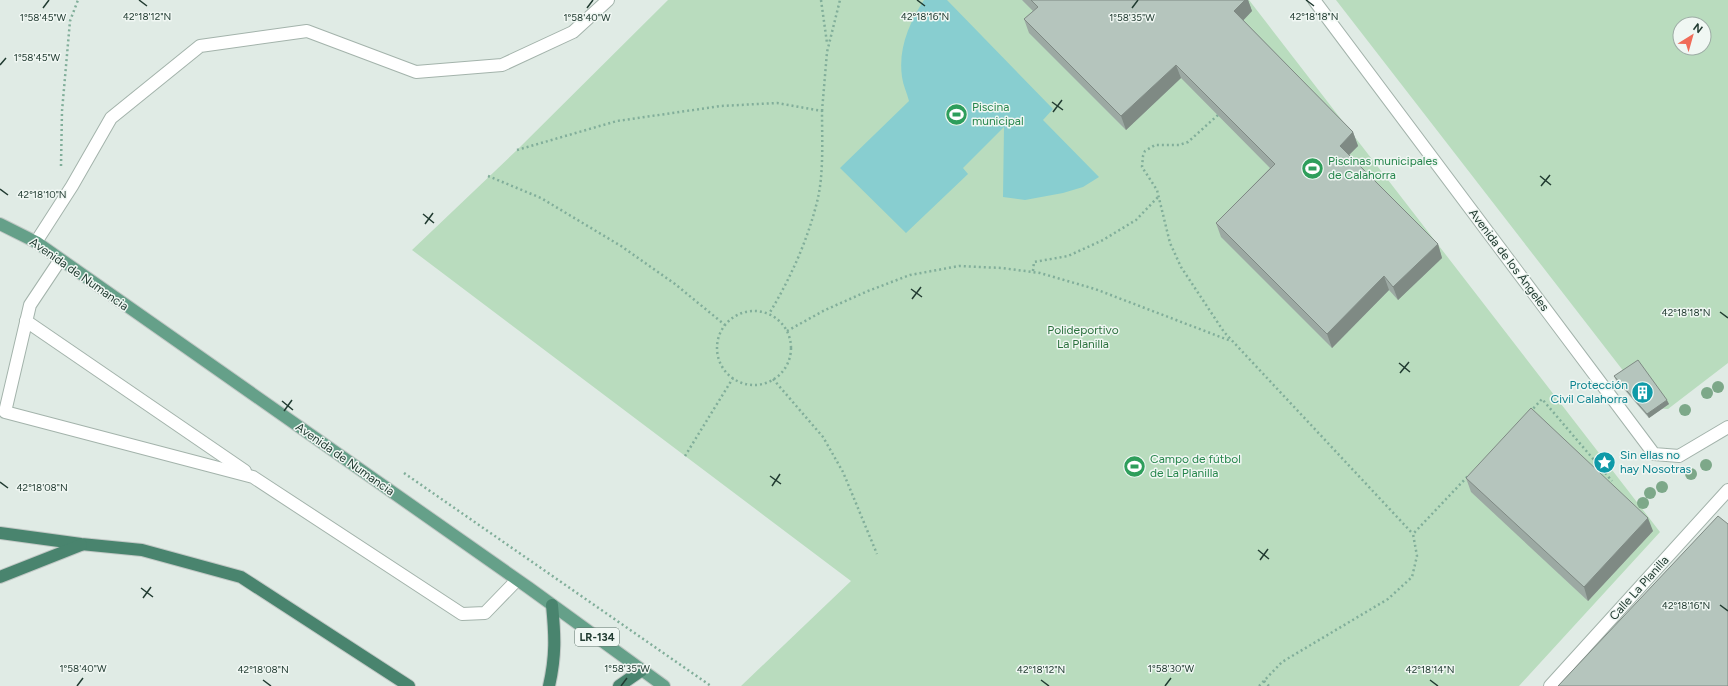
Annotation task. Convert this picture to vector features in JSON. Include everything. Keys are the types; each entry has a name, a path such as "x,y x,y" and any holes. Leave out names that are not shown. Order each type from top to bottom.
{"highway":[{"path":"0,533 81,544 142,550 241,577 409,686"},
{"path":"0,577 81,544"},
{"path":"549,686 553,668 555,644 552,605"},
{"path":"619,686 642,670"}],"main road":[{"name":"Avenida de Numancia","path":"1,224 36,242 517,580 664,686"}],"street":[{"path":"36,242 72,186 111,118 200,46 307,31 416,72 502,65 573,32 608,0"},
{"name":"Avenida de los Ángeles","path":"1314,0 1654,454 1679,456 1728,427"},
{"path":"60,260 30,305 5,412 253,476"},
{"path":"26,321 253,476 462,614 485,613 517,580"},
{"name":"Calle La Planilla","path":"1550,686 1728,490"}],"path":[{"path":"61,173 62,112 70,21 78,0"},
{"path":"821,0 828,46"},
{"path":"769,314 785,288 802,250 818,202 824,82 828,46 840,0"},
{"path":"516,150 617,121 721,106 777,103 822,111"},
{"path":"1218,115 1188,142 1179,145 1155,145 1145,151 1142,156 1142,167 1157,190 1170,243 1181,267 1224,332 1413,534 1417,556 1412,577 1388,599 1282,662 1258,686"},
{"path":"488,176 541,198 621,246 675,284 724,325"},
{"path":"1033,272 1034,262 1068,256 1103,240 1136,220 1159,197"},
{"path":"786,331 825,310 910,275 959,266 1033,272 1095,289 1233,342"},
{"path":"757,311 769,314 779,321 786,331 790,343 790,355 786,367 773,379 756,385 744,383 733,378 724,370 719,359 717,348 719,336 724,325 733,317 745,312 757,311"},
{"path":"685,456 733,378"},
{"path":"773,379 823,437 842,472 877,554"},
{"path":"1526,416 1542,399 1612,482"},
{"path":"1413,534 1472,472"},
{"path":"404,473 711,686"},
{"path":"1264,681 1269,686"}],"green space":[{"name":"Polideportivo La Planilla","path":"668,0 1249,0 1660,532 1519,686 741,686 851,581 412,250 517,150"},
{"path":"1336,0 1728,0 1728,363 1668,409 1652,408"}],"water":[{"name":"Piscina municipal","path":"924,0 947,0 1053,109 1043,120 1099,177 1083,187 1063,193 1025,200 1003,197 1004,127 963,168 968,174 906,233 840,168 909,101 902,77 901,67 903,46 909,27"}],"building":[{"name":"Piscinas municipales de Calahorra","path":"1031,0 1245,0 1234,11 1353,132 1340,146 1438,244 1393,287 1384,276 1327,334 1216,223 1275,164 1176,65 1121,116 1024,19 1038,7"},
{"name":"Protección Civil Calahorra","path":"1638,360 1667,400 1647,414 1614,376"},
{"path":"1531,408 1648,518 1584,587 1466,478"},
{"path":"1718,516 1728,524 1728,686 1558,686"}],"place":[{"name":"Piscina municipal","path":"956,114"},
{"name":"Piscinas municipales de Calahorra","path":"1312,168"},
{"name":"Protección Civil Calahorra","path":"1643,392"},
{"name":"Sin ellas no hay Nosotras","path":"1605,462"},
{"name":"Campo de fútbol de La Planilla","path":"1134,466"}]}
